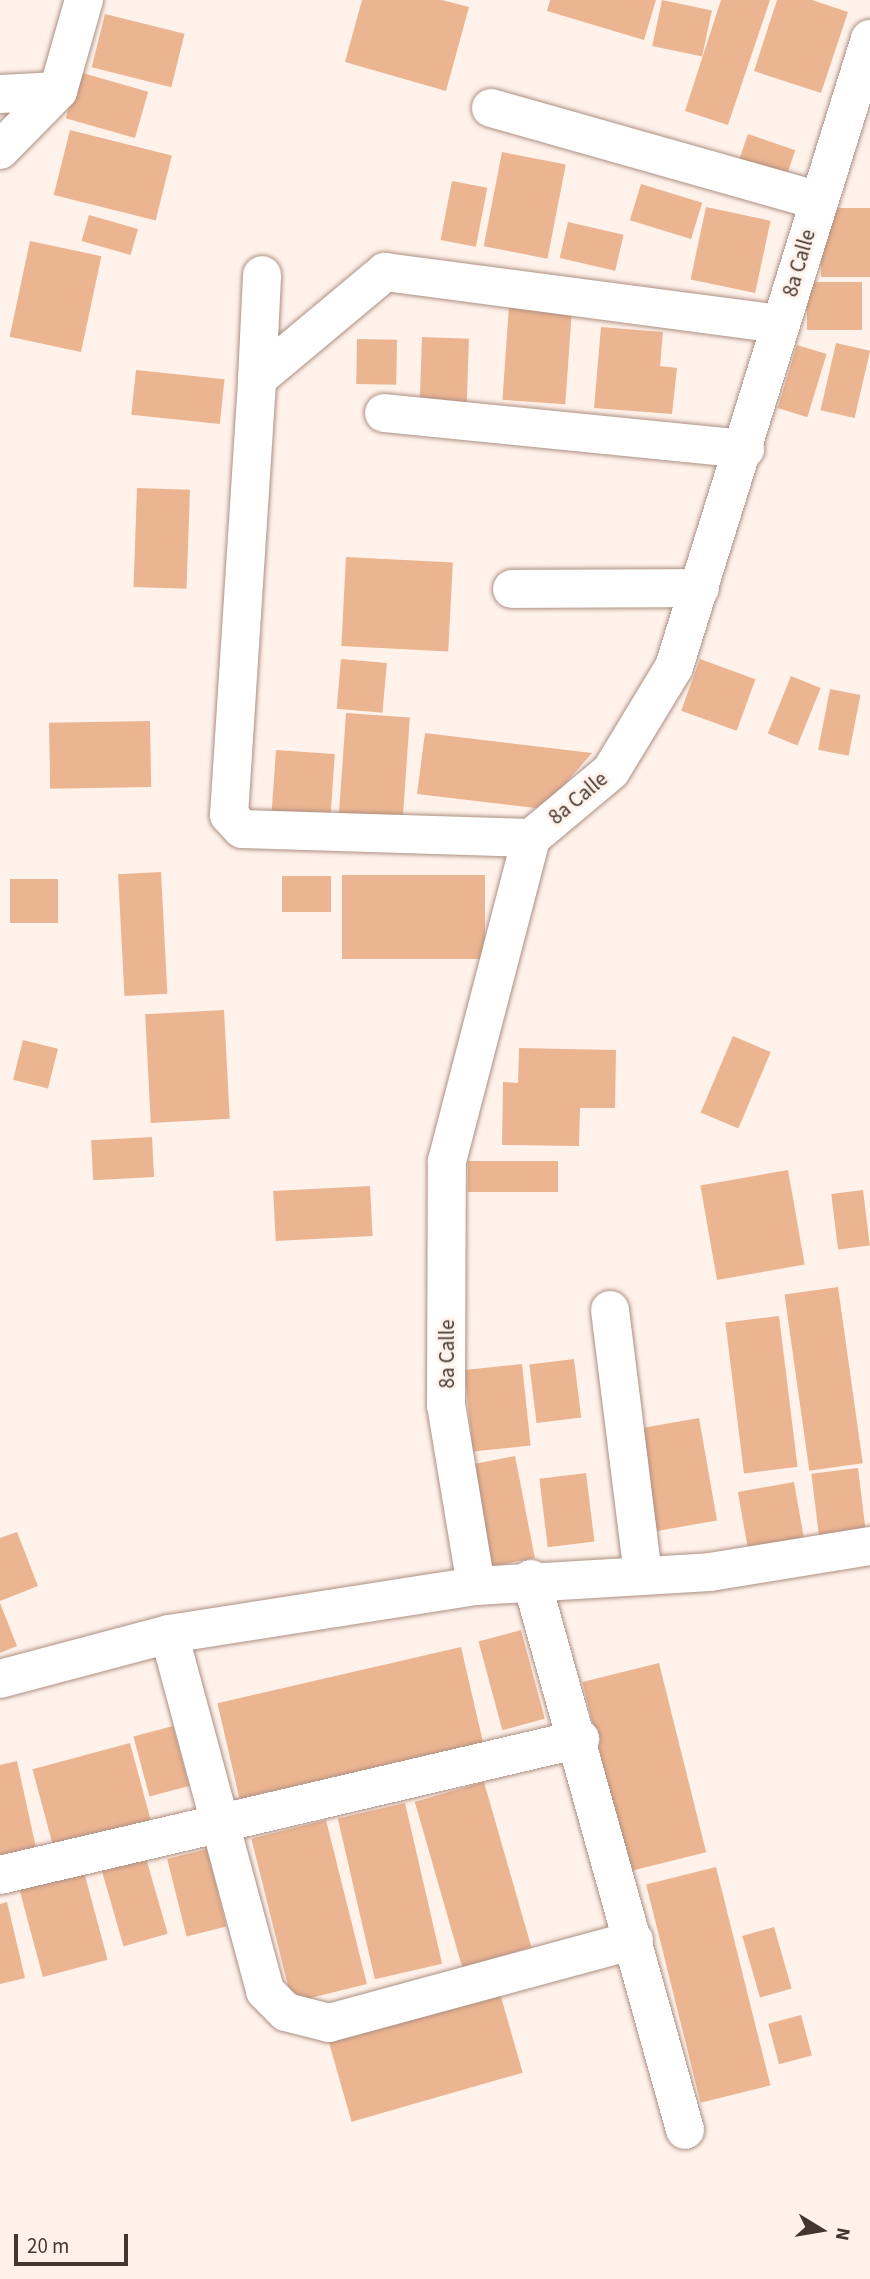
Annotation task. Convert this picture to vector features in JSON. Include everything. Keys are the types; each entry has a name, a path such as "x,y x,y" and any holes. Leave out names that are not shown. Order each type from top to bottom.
{"street":[{"path":"0,150 58,91 84,0"},
{"name":"8a Calle","path":"476,1586 446,1405 447,1161 531,838 611,771 674,667 745,449 817,200 870,39"},
{"path":"0,94 58,91"},
{"path":"491,108 817,200"},
{"path":"257,379 385,272 781,324"},
{"path":"262,275 229,816 242,829 531,838"},
{"path":"384,413 745,449"},
{"path":"512,589 700,588"},
{"path":"610,1310 643,1574"},
{"path":"0,1679 169,1634 476,1586 531,1579 710,1572 870,1546"},
{"path":"531,1579 580,1739 685,2130"},
{"path":"169,1634 265,1991 286,2012 329,2023 634,1940"},
{"path":"0,1875 219,1826 580,1739"}],"building":[{"path":"362,0 442,0 469,7 446,91 345,62"},
{"path":"550,0 656,0 644,40 547,11"},
{"path":"662,0 712,11 702,57 652,46"},
{"path":"721,0 770,0 728,125 685,111"},
{"path":"777,0 812,0 848,12 821,93 754,71"},
{"path":"105,14 185,34 171,87 92,67"},
{"path":"79,72 148,92 135,138 66,118"},
{"path":"70,130 172,155 156,220 54,195"},
{"path":"748,134 795,150 785,181 737,165"},
{"path":"502,152 566,164 547,259 484,246"},
{"path":"452,181 487,188 476,247 441,240"},
{"path":"641,184 702,203 691,239 630,220"},
{"path":"706,207 771,221 755,293 691,279"},
{"path":"821,208 870,208 870,277 821,277"},
{"path":"89,215 138,229 131,255 82,241"},
{"path":"568,222 624,235 615,271 560,258"},
{"path":"30,241 101,256 81,352 10,337"},
{"path":"807,282 862,282 862,330 807,330"},
{"path":"509,306 572,310 565,404 502,400"},
{"path":"601,327 663,332 660,366 677,368 672,414 594,408"},
{"path":"422,337 469,339 467,407 420,405"},
{"path":"357,339 397,340 396,385 356,384"},
{"path":"836,343 870,351 855,418 820,410"},
{"path":"797,345 827,354 807,417 778,408"},
{"path":"136,370 225,379 220,424 131,415"},
{"path":"137,488 190,490 187,589 134,587"},
{"path":"346,557 453,563 448,651 341,646"},
{"path":"341,659 387,663 382,713 337,709"},
{"path":"700,659 755,679 737,731 681,711"},
{"path":"791,676 821,688 797,745 768,733"},
{"path":"830,689 860,695 849,756 818,750"},
{"path":"346,713 410,717 402,829 338,825"},
{"path":"150,721 151,787 50,789 49,723"},
{"path":"425,733 592,753 543,809 417,794"},
{"path":"276,750 335,754 330,824 271,820"},
{"path":"161,872 167,994 124,996 118,874"},
{"path":"342,875 485,875 485,959 342,959"},
{"path":"282,876 331,876 331,912 282,912"},
{"path":"10,879 58,879 58,923 10,923"},
{"path":"224,1010 230,1119 151,1123 145,1014"},
{"path":"733,1036 771,1052 738,1128 701,1112"},
{"path":"23,1040 58,1049 48,1088 13,1080"},
{"path":"519,1048 616,1050 615,1108 580,1108 579,1146 502,1145 503,1082 518,1083"},
{"path":"152,1137 154,1177 93,1180 91,1140"},
{"path":"468,1161 558,1161 558,1192 468,1192"},
{"path":"788,1170 805,1265 717,1280 700,1185"},
{"path":"370,1186 373,1236 276,1241 273,1191"},
{"path":"863,1190 870,1246 838,1249 831,1194"},
{"path":"838,1287 863,1463 809,1471 785,1295"},
{"path":"779,1316 798,1467 744,1473 725,1323"},
{"path":"574,1359 581,1418 537,1423 529,1364"},
{"path":"522,1364 531,1446 473,1452 464,1370"},
{"path":"699,1418 717,1520 653,1532 635,1429"},
{"path":"515,1456 535,1558 493,1566 473,1464"},
{"path":"858,1468 866,1535 820,1541 811,1474"},
{"path":"586,1473 594,1541 548,1547 539,1479"},
{"path":"794,1482 804,1539 748,1549 738,1492"},
{"path":"17,1532 38,1586 0,1601 0,1538"},
{"path":"0,1603 17,1646 0,1653"},
{"path":"521,1630 545,1719 502,1730 478,1641"},
{"path":"461,1647 483,1742 239,1799 217,1703"},
{"path":"659,1663 706,1852 630,1871 582,1682"},
{"path":"173,1726 189,1786 149,1796 133,1737"},
{"path":"130,1743 151,1821 53,1847 32,1769"},
{"path":"17,1761 36,1848 0,1857 0,1765"},
{"path":"484,1782 531,1947 462,1967 415,1802"},
{"path":"405,1803 442,1964 375,1979 338,1819"},
{"path":"326,1820 367,1984 292,2003 251,1839"},
{"path":"207,1849 226,1927 187,1937 167,1859"},
{"path":"144,1851 168,1934 123,1946 100,1864"},
{"path":"716,1867 770,2085 701,2103 646,1884"},
{"path":"83,1868 108,1960 43,1977 18,1885"},
{"path":"7,1902 25,1978 0,1984 0,1904"},
{"path":"774,1927 792,1989 760,1998 742,1936"},
{"path":"499,1990 523,2073 352,2122 328,2039"},
{"path":"801,2015 812,2056 779,2064 768,2024"}]}
